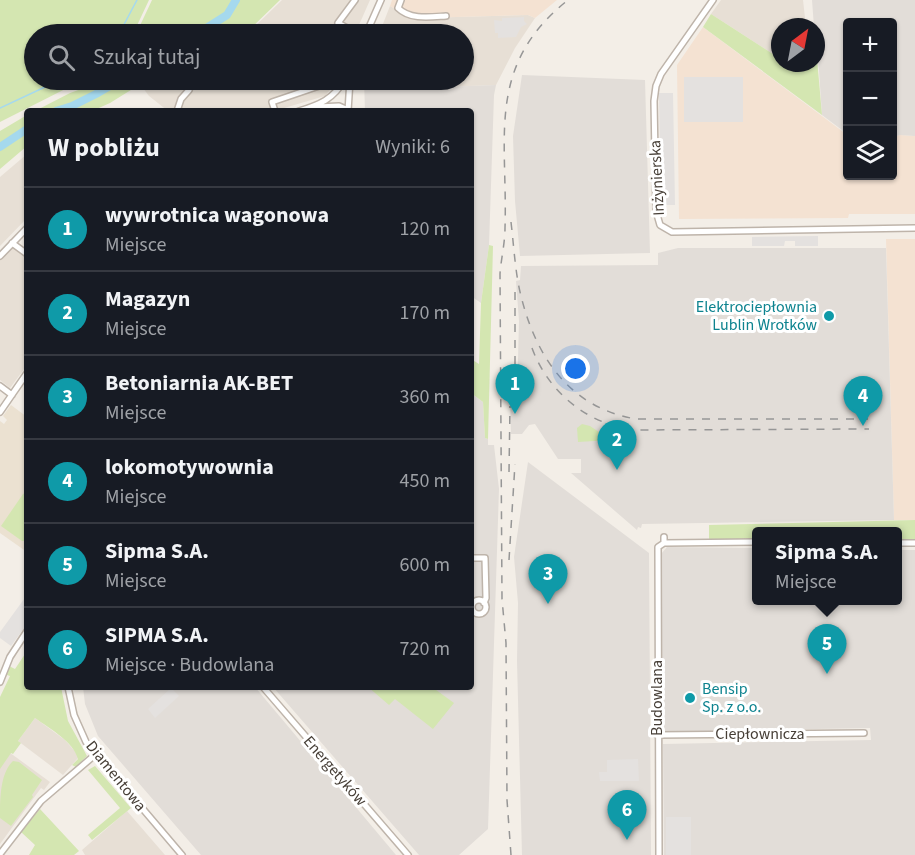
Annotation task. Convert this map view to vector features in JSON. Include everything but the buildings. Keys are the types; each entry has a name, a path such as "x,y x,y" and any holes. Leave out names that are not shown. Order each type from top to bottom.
{"street":[{"path":"340,24 338,23 354,0"},
{"path":"370,24 381,0"},
{"path":"401,0 398,8 408,15 447,16"},
{"name":"Inżynierska","path":"713,0 661,74 656,86 654,101 656,211 660,225 672,232 915,228"},
{"path":"178,108 181,99 189,90"},
{"path":"274,108 272,102 307,90"},
{"path":"308,108 332,97 337,90"},
{"path":"348,108 349,90"},
{"path":"311,107 339,105 344,108"},
{"path":"0,256 24,231"},
{"path":"12,243 24,252"},
{"path":"0,412 24,377"},
{"path":"0,386 12,395"},
{"name":"Budowlana","path":"659,855 658,547 664,540 752,542"},
{"path":"474,558 485,558 486,598 484,603"},
{"path":"0,682 10,657 24,636"},
{"name":"Diamentowa","path":"69,690 77,723 96,754 182,855"},
{"name":"Energetyków","path":"266,690 408,855"},
{"name":"Ciepłownicza","path":"657,735 864,733"},
{"path":"0,854 41,801 96,754"}],"shaded area":[{"path":"282,0 370,0 359,24 257,24"},
{"path":"392,0 557,0 535,18 528,15 421,18 390,6"},
{"path":"721,0 803,0 805,18 771,18 771,53 711,14"},
{"path":"812,0 915,0 915,136 897,136 897,18 843,18 843,131 822,115 819,72 825,72 825,18 813,18"},
{"path":"390,6 421,18 528,15 535,18 515,48 496,85 474,86 474,24 383,24"},
{"path":"524,17 527,24 521,27 516,37 498,38 498,33 495,33 494,20"},
{"path":"703,27 843,132 843,180 897,180 897,136 915,136 915,214 849,214 848,218 679,219 677,65"},
{"path":"522,75 645,80 650,253 520,256 513,136"},
{"path":"684,77 743,77 743,122 684,122"},
{"path":"496,85 489,245 481,303 474,298 474,108 365,108 364,90 474,90 474,86"},
{"path":"144,90 189,90 181,99 178,108 164,108"},
{"path":"193,90 330,90 325,96 284,108 182,108 184,100"},
{"path":"659,93 673,93 675,205 661,205"},
{"path":"24,157 24,221 0,246 0,177"},
{"path":"818,236 818,246 795,246 795,241 785,241 784,246 752,246 752,237"},
{"path":"886,239 915,239 915,520 894,520"},
{"path":"12,246 24,254 24,369 10,388 0,380 0,258"},
{"name":"Elektrociepłownia Lublin Wrotków","path":"678,248 886,248 894,520 642,524 637,530 571,473 581,473 581,459 558,459 535,424 529,425 522,434 511,434 510,398 517,398 519,321 516,281 520,280 521,266 658,265 658,253"},
{"path":"474,395 483,402 485,438 488,439 488,445 494,445 499,489 488,829 459,855 419,855 276,690 474,690"},
{"path":"11,405 24,415 24,550 0,533 0,421 4,424 7,420 3,416"},
{"path":"528,462 649,553 651,855 522,855 517,661 518,603 514,557"},
{"path":"667,547 752,548 752,605 902,605 902,550 915,550 915,855 664,855 663,744 871,740 870,728 665,732 660,716 660,687 665,685 665,680 660,677 661,554"},
{"path":"24,599 24,628 11,646 0,638 0,632"},
{"path":"83,690 258,690 396,855 201,855 98,736 85,704"},
{"path":"169,690 173,690 179,696 155,718 148,709"},
{"path":"35,718 65,740 78,755 63,775 18,741"},
{"path":"2,747 50,782 44,790 41,788 0,844 0,750"},
{"path":"638,759 639,781 600,781 599,772 607,772 607,760"},
{"path":"127,811 165,855 85,855 82,850"},
{"path":"666,817 691,817 691,855 666,855"}],"green space":[{"path":"0,0 149,0 138,24 24,24 24,90 63,90 0,122"},
{"path":"152,0 280,0 255,24 141,24"},
{"path":"711,14 771,53 771,72 818,72 822,115 703,27"},
{"path":"78,90 131,90 99,108 41,108"},
{"path":"24,117 24,149 0,169 0,131"},
{"path":"489,245 493,246 488,439 485,438 483,402 474,395 474,361 479,364 481,303"},
{"path":"582,424 590,426 611,440 578,442 577,428"},
{"path":"23,494 24,541 22,541 1,526"},
{"path":"915,520 915,540 902,540 902,527 752,527 752,540 709,540 709,525"},
{"path":"24,656 24,690 62,690 68,721 87,756 76,767 72,765 78,759 71,747 35,718 18,741 21,743 0,769 0,697 10,676 7,675 9,666 15,669"},
{"path":"372,690 436,690 454,703 433,729 395,699 389,705"},
{"path":"13,761 19,762 42,780 32,795 33,797 11,826 0,818 0,803 5,772"},
{"path":"95,766 131,808 92,840 88,835 120,808 88,770"},
{"path":"40,809 79,851 74,855 29,855 35,845 21,832"}],"waterway":[{"path":"124,24 137,0"},
{"path":"213,24 227,15 236,0"},
{"path":"0,108 39,90"},
{"path":"66,108 103,90"},
{"path":"0,147 24,131"}],"railway":[{"path":"511,855 507,800 506,643 502,599 500,274 505,234 504,133 506,105 512,77 524,51 542,25 568,0"},
{"path":"511,222 519,287 536,339 559,376 592,404 636,419 868,419"},
{"path":"515,292 515,406"},
{"path":"532,348 548,379 572,404 601,421 618,427 635,430 869,429"},
{"path":"509,472 510,406"},
{"path":"509,560 515,464"}],"place":[{"name":"Elektrociepłownia Lublin Wrotków","path":"829,316"},
{"name":"wywrotnica wagonowa","path":"515,414"},
{"name":"lokomotywownia","path":"863,426"},
{"name":"Magazyn","path":"617,470"},
{"name":"Betoniarnia AK-BET","path":"548,604"},
{"name":"Sipma S.A.","path":"827,674"},
{"name":"Bensip Sp. z o.o.","path":"690,698"},
{"name":"SIPMA S.A.","path":"627,840"}]}
